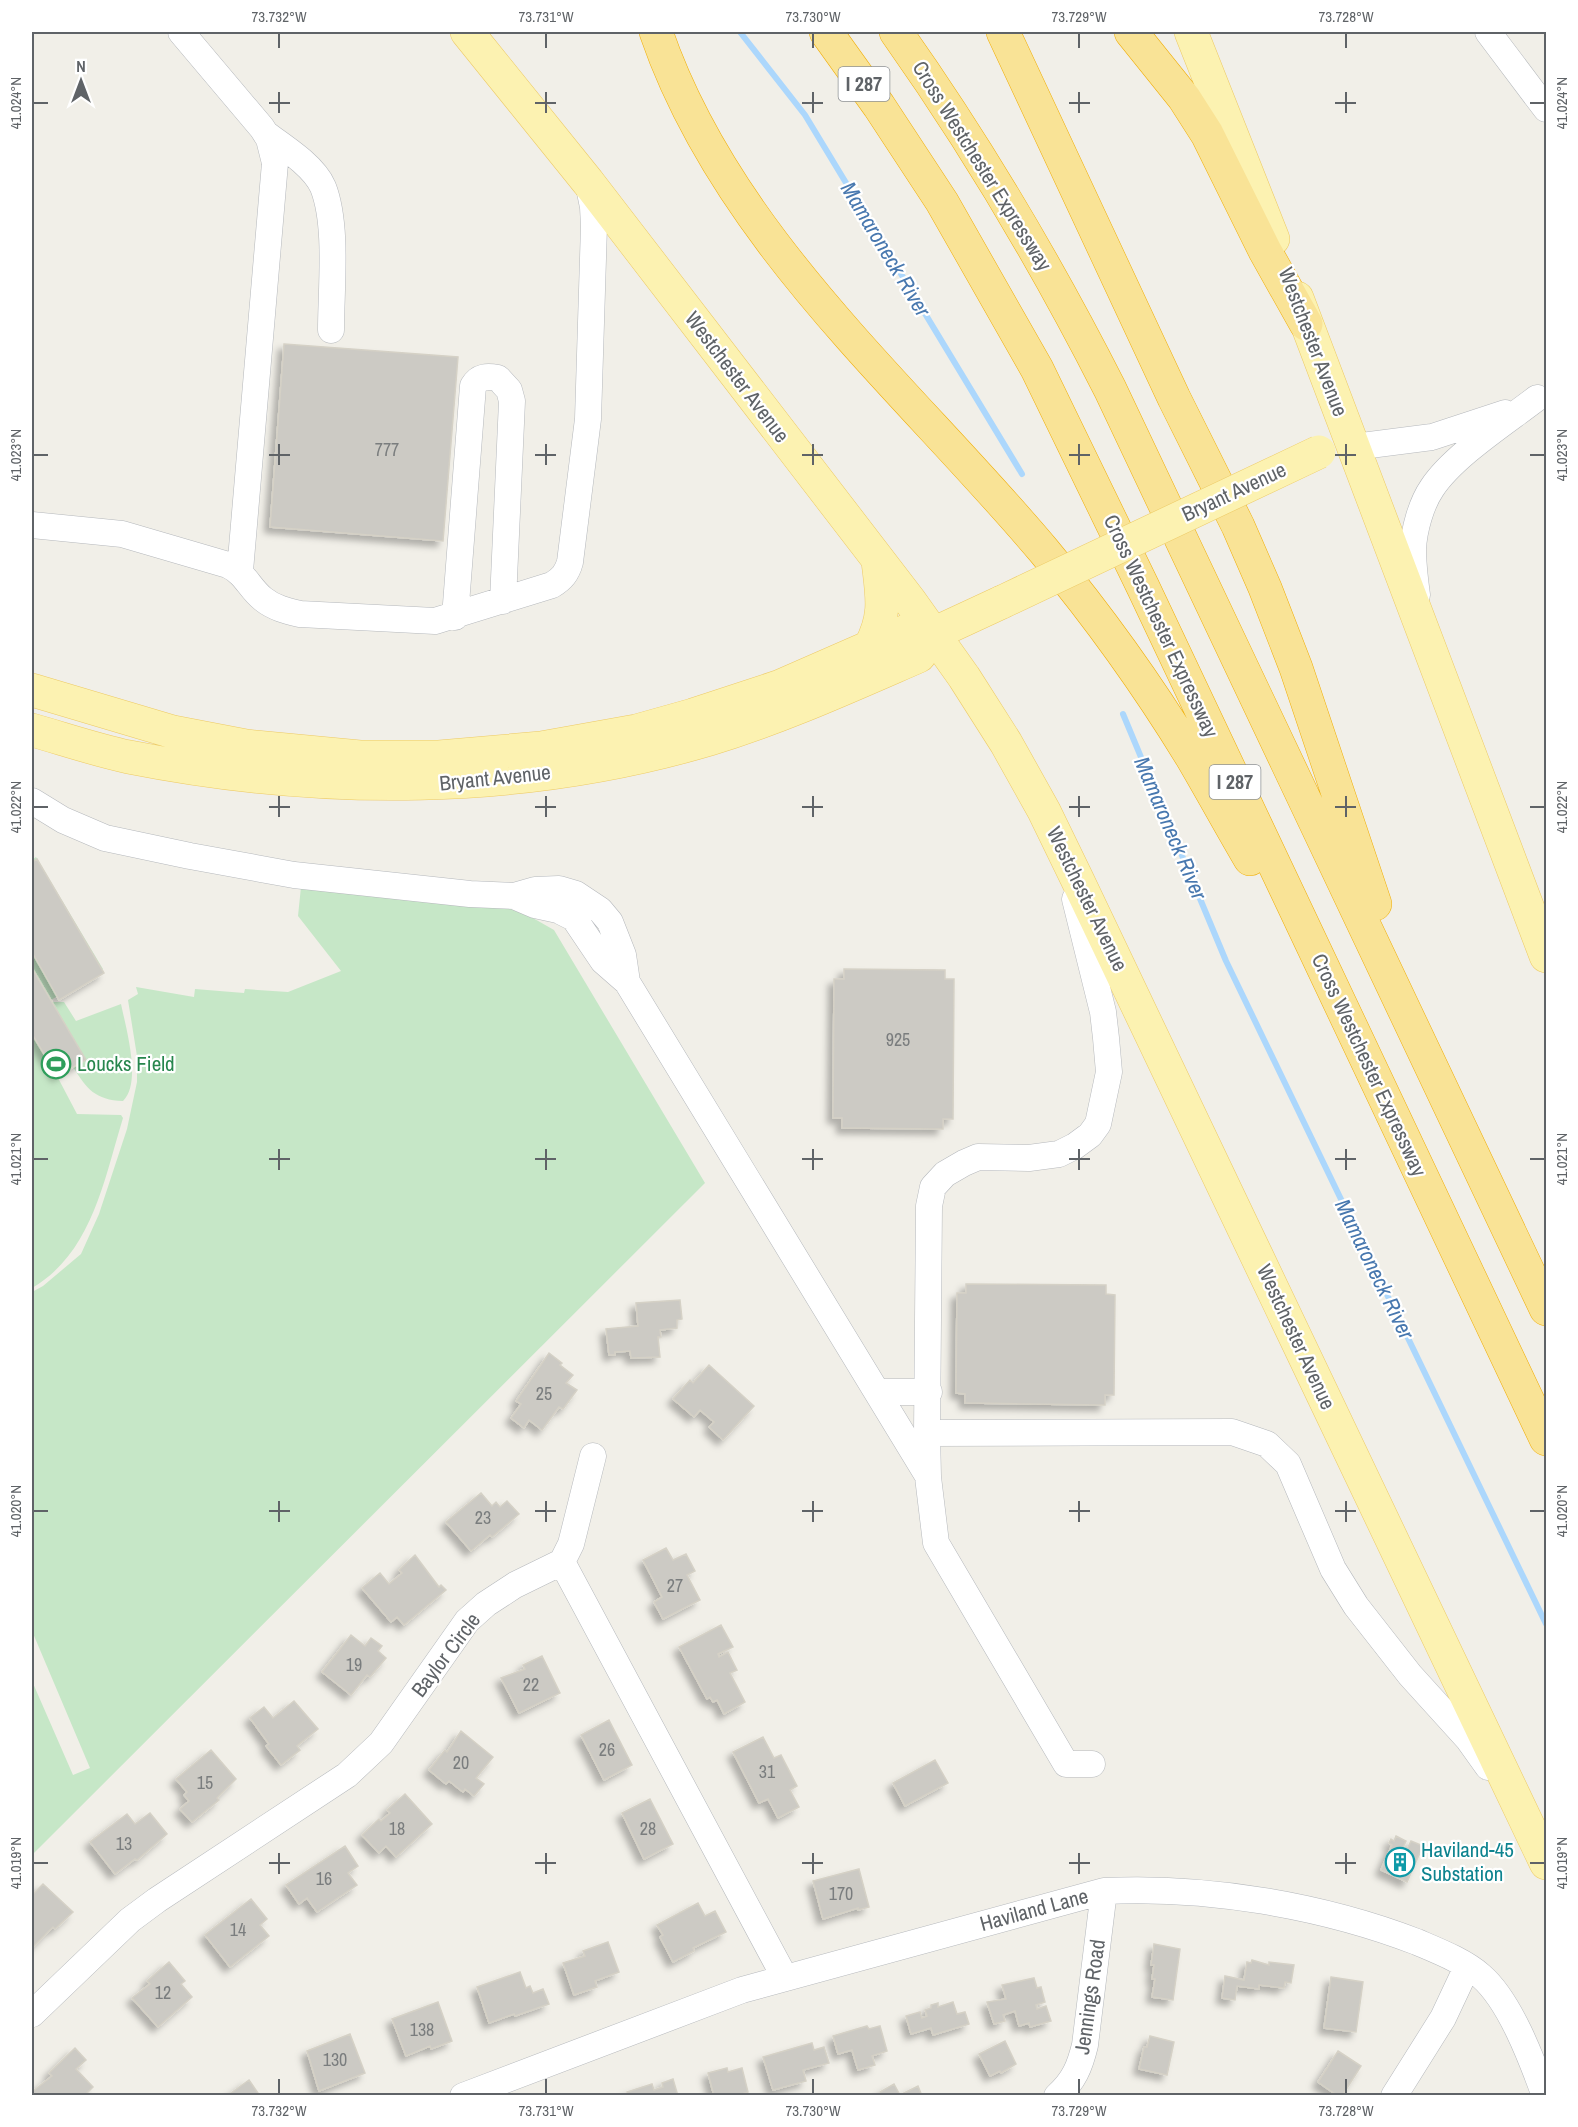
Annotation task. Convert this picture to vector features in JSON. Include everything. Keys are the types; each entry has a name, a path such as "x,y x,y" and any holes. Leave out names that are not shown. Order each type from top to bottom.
{"highway":[{"path":"656,32 673,79 696,126 772,241 826,309 1044,551 1102,624 1137,674 1192,758 1366,1058"},
{"name":"Cross Westchester Expressway","path":"826,32 927,178 981,268 1037,369 1143,587 1546,1439"},
{"name":"Cross Westchester Expressway","path":"896,32 938,93 1013,212 1092,354 1155,481 1546,1309"},
{"path":"1003,32 1174,398 1238,526 1265,588 1296,668 1422,1045"},
{"path":"1131,32 1173,82 1208,135 1265,251 1306,324"}],"main road":[{"name":"Westchester Avenue","path":"467,32 588,182 878,561 964,677 1006,743 1062,847 1546,1863"},
{"name":"Westchester Avenue","path":"1191,32 1354,447 1546,956"},
{"name":"Bryant Avenue","path":"32,690 173,732 246,746 360,757 439,757 541,748 636,731 745,700 906,631 933,634 1319,452 1354,447"},
{"path":"870,647 876,634 883,605 878,561"},
{"name":"Bryant Avenue","path":"32,730 127,756 202,770 314,782 418,785 465,782 576,770 688,745 767,720 919,656 933,634"}],"street":[{"path":"181,32 266,135 275,163 240,571"},
{"path":"1488,32 1546,109"},
{"path":"266,135 301,159 322,186 332,223 331,330"},
{"path":"32,525 122,534 228,566 240,571 262,598 284,610 300,614 435,621 455,617 552,585 567,572 570,562 588,419 594,226 588,182"},
{"path":"455,617 473,386 477,380 484,377 498,378 508,390 512,401 503,601"},
{"path":"1419,619 1413,549 1417,527 1431,489 1443,474 1463,456 1542,393"},
{"name":"Bryant Avenue","path":"1354,447 1432,437 1487,421 1542,393"},
{"path":"32,750 40,745 86,746"},
{"path":"32,785 38,804 63,820 105,838 294,875 514,896 535,890 560,889 576,894 600,910 610,922 623,955 627,982 928,1477"},
{"path":"1062,847 1103,1012 1108,1072 1105,1098 1098,1124 1090,1135 1075,1146 1059,1154 1044,1156 978,1157 945,1174 933,1187 929,1206 928,1477 936,1543 1066,1764 1092,1764"},
{"path":"877,1392 928,1392"},
{"path":"927,1433 1232,1432 1267,1444 1288,1464 1333,1569 1356,1606 1410,1675 1468,1739 1530,1827"},
{"path":"593,1456 571,1544 562,1562 785,1978"},
{"name":"Baylor Circle","path":"32,2014 130,1920 348,1774 381,1743 467,1621 486,1604 562,1562"},
{"name":"Haviland Lane","path":"463,2096 742,1990 1104,1891 1141,1889 1193,1892 1269,1902 1379,1928 1438,1951 1481,1976 1489,1984 1514,2022 1545,2096"},
{"name":"Jennings Road","path":"1057,2096 1069,2085 1080,2066 1104,1891"},
{"path":"1394,2096 1443,2018 1467,1967"}],"green space":[{"name":"Loucks Field","path":"36,857 103,969 51,1000 52,1002 64,1002 76,1021 121,1004 129,1040 132,1069 129,1093 123,1101 105,1098 93,1092 73,1067 57,1076 77,1114 121,1115 123,1118 102,1190 82,1235 69,1255 52,1273 32,1288 32,860"},
{"path":"301,887 467,906 517,909 554,930 705,1183 32,1855 32,1681 73,1775 90,1768 32,1631 32,1292 43,1286 81,1254 99,1214 127,1129 137,1082 137,1056 128,1000 138,994 136,987 194,997 195,989 244,993 245,989 288,992 341,971 298,916"}],"building":[{"path":"284,344 458,357 443,541 270,527"},
{"path":"37,859 104,973 59,1000 32,952 32,862"},
{"path":"32,968 86,1060 57,1076 32,1034"},
{"path":"844,969 945,970 945,979 954,979 953,1119 943,1119 943,1129 842,1128 842,1118 833,1118 834,979 844,979"},
{"path":"966,1284 1106,1285 1106,1294 1115,1295 1114,1395 1105,1395 1105,1405 965,1403 965,1394 956,1393 957,1293 966,1293"},
{"path":"680,1300 682,1319 677,1320 677,1328 660,1330 661,1337 658,1337 660,1357 631,1358 630,1351 615,1352 615,1355 609,1355 606,1329 638,1326 636,1303"},
{"path":"549,1353 573,1375 566,1383 577,1390 563,1409 559,1407 542,1430 529,1420 524,1428 511,1418 521,1404 516,1401"},
{"path":"709,1365 754,1406 723,1440 709,1427 714,1422 700,1410 694,1417 673,1399 690,1380 693,1383"},
{"path":"481,1493 492,1506 496,1502 500,1507 507,1501 519,1514 471,1551 446,1522"},
{"path":"666,1548 673,1560 686,1554 695,1571 687,1575 700,1600 663,1619 654,1602 662,1597 643,1560"},
{"path":"415,1555 439,1587 441,1585 446,1590 404,1625 397,1617 391,1622 362,1588 380,1573 389,1584 402,1573 399,1570"},
{"path":"721,1625 733,1647 718,1654 719,1657 728,1652 737,1670 730,1673 745,1702 724,1714 717,1700 713,1702 710,1697 707,1699 679,1647"},
{"path":"351,1635 365,1646 371,1638 382,1646 378,1651 386,1658 370,1677 367,1675 351,1695 322,1672"},
{"path":"542,1656 560,1693 519,1713 501,1678 525,1669 523,1665"},
{"path":"294,1701 318,1729 297,1746 300,1750 281,1765 266,1746 269,1744 250,1718 264,1707 273,1718"},
{"path":"609,1720 632,1765 604,1780 581,1735"},
{"path":"461,1731 493,1757 476,1778 484,1784 474,1796 465,1789 463,1792 449,1781 446,1784 429,1770 445,1750 447,1752"},
{"path":"763,1737 774,1758 781,1755 797,1786 790,1790 799,1807 778,1818 768,1799 759,1803 733,1752"},
{"path":"211,1750 236,1779 217,1798 219,1800 192,1822 180,1809 189,1801 184,1795 187,1792 176,1779"},
{"path":"935,1760 948,1783 905,1806 893,1783"},
{"path":"405,1794 432,1824 396,1857 386,1846 379,1853 362,1835 379,1819 381,1821 390,1813 387,1810"},
{"path":"650,1799 673,1844 644,1859 622,1813"},
{"path":"150,1813 167,1834 137,1860 135,1859 115,1874 90,1842 127,1814 135,1824"},
{"name":"Haviland-45 Substation","path":"1396,1836 1406,1841 1401,1852 1405,1854 1411,1841 1423,1846 1407,1882 1381,1870 1392,1845 1389,1843 1391,1839 1394,1841"},
{"path":"345,1846 358,1866 348,1873 357,1885 317,1912 307,1898 299,1904 286,1885"},
{"path":"859,1869 869,1907 858,1910 858,1908 823,1919 813,1881"},
{"path":"43,1884 73,1912 55,1929 53,1927 32,1948 32,1895"},
{"path":"251,1899 267,1919 260,1925 269,1936 230,1967 205,1935"},
{"path":"698,1903 705,1916 715,1911 726,1932 693,1948 694,1951 673,1962 660,1937 663,1935 657,1925"},
{"path":"608,1942 619,1972 595,1981 597,1987 574,1995 563,1963 585,1956 583,1951"},
{"path":"1154,1944 1180,1949 1173,2000 1152,1997 1155,1979 1152,1979 1154,1965 1151,1965"},
{"path":"1252,1960 1269,1965 1269,1962 1294,1965 1291,1983 1285,1982 1284,1988 1259,1985 1259,1989 1237,1986 1235,2000 1222,1998 1225,1976 1244,1980 1247,1962 1251,1963"},
{"path":"169,1962 185,1981 181,1984 192,1997 158,2027 132,1998 150,1984 147,1981"},
{"path":"520,1972 526,1988 530,1986 533,1993 543,1989 549,2004 489,2023 477,1987"},
{"path":"1331,1977 1363,1982 1356,2032 1324,2028"},
{"path":"1034,1978 1037,1988 1041,1987 1045,2002 1036,2005 1037,2009 1046,2006 1051,2021 1030,2027 1029,2023 1019,2026 1015,2011 1003,2015 1005,2021 994,2024 987,2002 1006,1999 1002,1985"},
{"path":"438,2002 452,2041 431,2049 430,2046 406,2056 392,2019"},
{"path":"953,2002 957,2014 965,2012 969,2024 933,2035 931,2028 911,2034 906,2016 920,2012 922,2018 927,2016 925,2010 931,2008 931,2005 938,2003 938,2007"},
{"path":"867,2026 869,2029 880,2026 887,2051 872,2056 875,2065 858,2070 852,2050 838,2054 833,2036"},
{"path":"350,2034 365,2073 319,2091 307,2051"},
{"path":"1150,2036 1174,2042 1167,2075 1139,2069 1144,2047 1147,2047"},
{"path":"1005,2041 1016,2064 1001,2073 1000,2071 990,2076 979,2054"},
{"path":"812,2043 814,2050 824,2047 829,2063 803,2070 806,2081 773,2090 763,2057"},
{"path":"75,2048 86,2060 76,2069 93,2087 84,2096 34,2096 32,2092 52,2076 49,2073"},
{"path":"1338,2051 1361,2066 1342,2096 1338,2096 1318,2082"},
{"path":"727,2068 728,2072 742,2068 748,2092 736,2096 714,2096 708,2073"},
{"path":"673,2079 678,2096 628,2096 627,2092 652,2084 654,2090 663,2087 662,2083"},
{"path":"249,2080 260,2096 227,2096"},
{"path":"894,2084 900,2095 918,2086 922,2096 882,2096 880,2092"}],"waterway":[{"name":"Mamaroneck River","path":"740,32 805,115 1022,474"},
{"name":"Mamaroneck River","path":"1123,714 1226,961 1546,1624"}],"place":[{"name":"Loucks Field","path":"56,1064"},
{"name":"Haviland-45 Substation","path":"1400,1862"}]}
